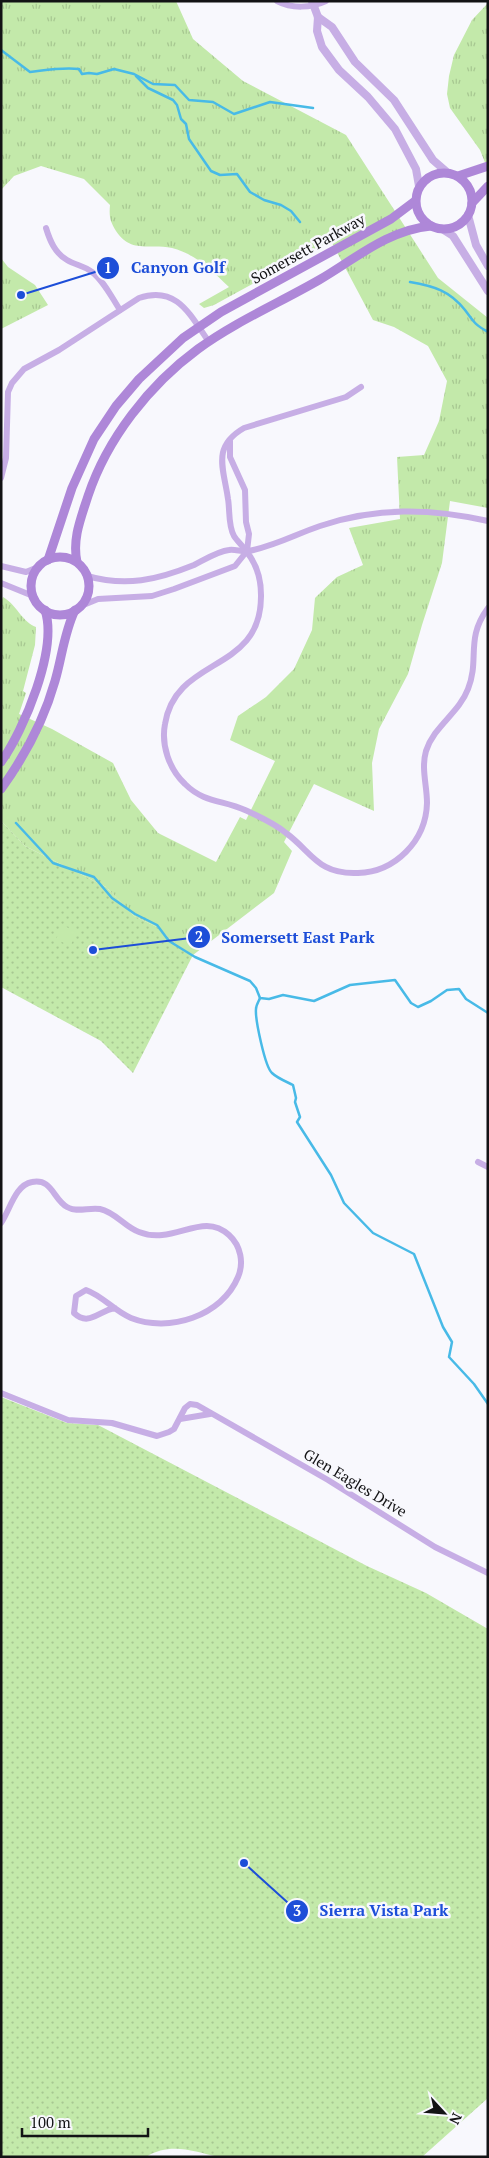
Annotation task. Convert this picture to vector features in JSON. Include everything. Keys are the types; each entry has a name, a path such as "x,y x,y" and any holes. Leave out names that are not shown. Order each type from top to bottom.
{"main road":[{"path":"458,176 488,166"},
{"path":"472,204 469,188 458,176 448,173 432,175 419,186 415,201 419,216 431,226 442,229 457,226 468,215 472,204 488,186"},
{"name":"Somersett Parkway","path":"48,560 72,488 94,439 116,406 139,378 164,354 198,327 221,312 391,219 415,201"},
{"name":"Somersett Parkway","path":"77,562 74,548 92,485 110,447 128,419 159,383 196,350 317,281 367,250 401,233 419,227 431,226"},
{"path":"1,789 30,743 46,709 55,680 64,638 88,591 87,576 77,562 63,557 48,560 38,567 32,581 33,596 38,604 45,610 60,615 78,608"},
{"path":"1,762 31,706 42,671 48,635 45,610"}],"street":[{"path":"277,1 288,6 326,1"},
{"path":"313,4 318,17 317,31 327,55 339,70 375,104 395,129 416,169 419,186"},
{"path":"318,17 332,28 354,62 394,100 433,160 448,173"},
{"path":"468,215 476,245 488,266"},
{"path":"46,228 53,246 59,254 67,260 91,271 99,278 120,310"},
{"path":"442,229 453,236 488,291"},
{"path":"1,478 6,458 8,392 17,375 24,369 59,350 139,298 148,295 167,296 182,305 209,342"},
{"path":"361,386 346,396 244,428 230,438 222,454 222,472 233,535 247,551 257,568 261,593 260,611 253,630 243,645 232,656 198,673 180,689 168,712 164,736 170,762 178,777 189,788 203,797 250,812 280,828 314,860 336,870 353,873 369,872 391,864 404,854 415,841 424,820 427,804 424,765 427,749 439,728 454,713 466,695 472,678 475,632 488,608"},
{"path":"78,608 98,598 152,596 235,566 247,551 249,534 246,522 245,490 230,457 230,438"},
{"path":"87,576 132,582 155,578 178,571 228,550 247,551 333,522 368,514 396,511 428,511 488,521"},
{"path":"1,566 26,572 38,567"},
{"path":"1,583 33,596"},
{"path":"478,1162 488,1167"},
{"path":"1,1223 21,1187 30,1182 39,1182 51,1188 61,1203 69,1208 105,1210 140,1232 160,1236 171,1235 192,1227 207,1225 222,1230 235,1241 241,1259 238,1277 224,1298 203,1314 178,1321 148,1322 130,1317 95,1293 86,1290 76,1296 73,1305 74,1313 80,1319 89,1319 115,1308"},
{"path":"1,1393 68,1420 112,1422 151,1435 163,1435 169,1432 180,1419 210,1414"},
{"name":"Glen Eagles Drive","path":"180,1419 185,1408 190,1404 197,1405 328,1480 435,1547 488,1573"}],"green space":[{"path":"1,1 176,1 193,39 243,81 346,135 438,278 488,318 488,508 450,501 442,563 408,674 379,729 372,763 374,811 314,784 284,842 292,851 274,893 193,955 177,945 157,927 134,916 106,887 25,846 1,821 1,602 3,597 12,604 27,622 36,627 35,645 23,691 26,693 19,714 52,729 113,763 131,800 158,833 216,862 240,817 246,820 275,761 230,740 238,716 266,697 294,669 312,630 315,598 337,577 363,565 349,528 400,519 397,457 424,455 439,421 447,381 428,346 394,327 373,320 331,241 214,305 204,308 199,304 229,287 189,254 172,248 141,246 128,243 116,231 111,222 110,205 84,179 41,166 14,176 1,190"},
{"path":"488,3 488,170 480,150 450,108 447,94 454,55 472,20"},
{"path":"1,258 8,267 35,285 48,305 1,329"},
{"path":"1,821 25,846 106,887 134,916 157,927 177,945 193,955 133,1073 101,1041 1,987"},
{"path":"63,925 77,933 70,946 56,939"},
{"path":"1,1397 67,1423 98,1425 367,1566 426,1593 488,1629 488,2098 422,2157 218,2157 191,2150 173,2149 155,2152 146,2157 1,2157"}],"waterway":[{"path":"1,50 30,72 73,68 79,69 82,74 97,74 114,69 134,74 153,84 175,85 189,100 213,102 234,114 270,102 313,108"},
{"path":"136,76 148,88 173,100 177,105 181,119 186,124 189,139 211,171 220,175 237,174 250,192 264,200 281,205 291,211 300,222"},
{"path":"410,282 441,290 453,298 477,325 488,332"},
{"path":"16,823 53,863 94,877 112,898 135,914 157,925 169,941 195,957 250,981 256,988 260,998 269,999 283,995 314,1001 350,985 395,980 411,1003 418,1007 447,990 459,989 466,999 488,1013"},
{"path":"260,998 256,1014 264,1053 272,1073 293,1085 295,1102 300,1117 297,1122 331,1175 344,1203 373,1233 414,1254 443,1327 452,1342 449,1357 474,1384 488,1404"}],"place":[{"name":"Canyon Golf","path":"21,295"},
{"name":"Somersett East Park","path":"93,950"},
{"name":"Sierra Vista Park","path":"244,1863"}]}
